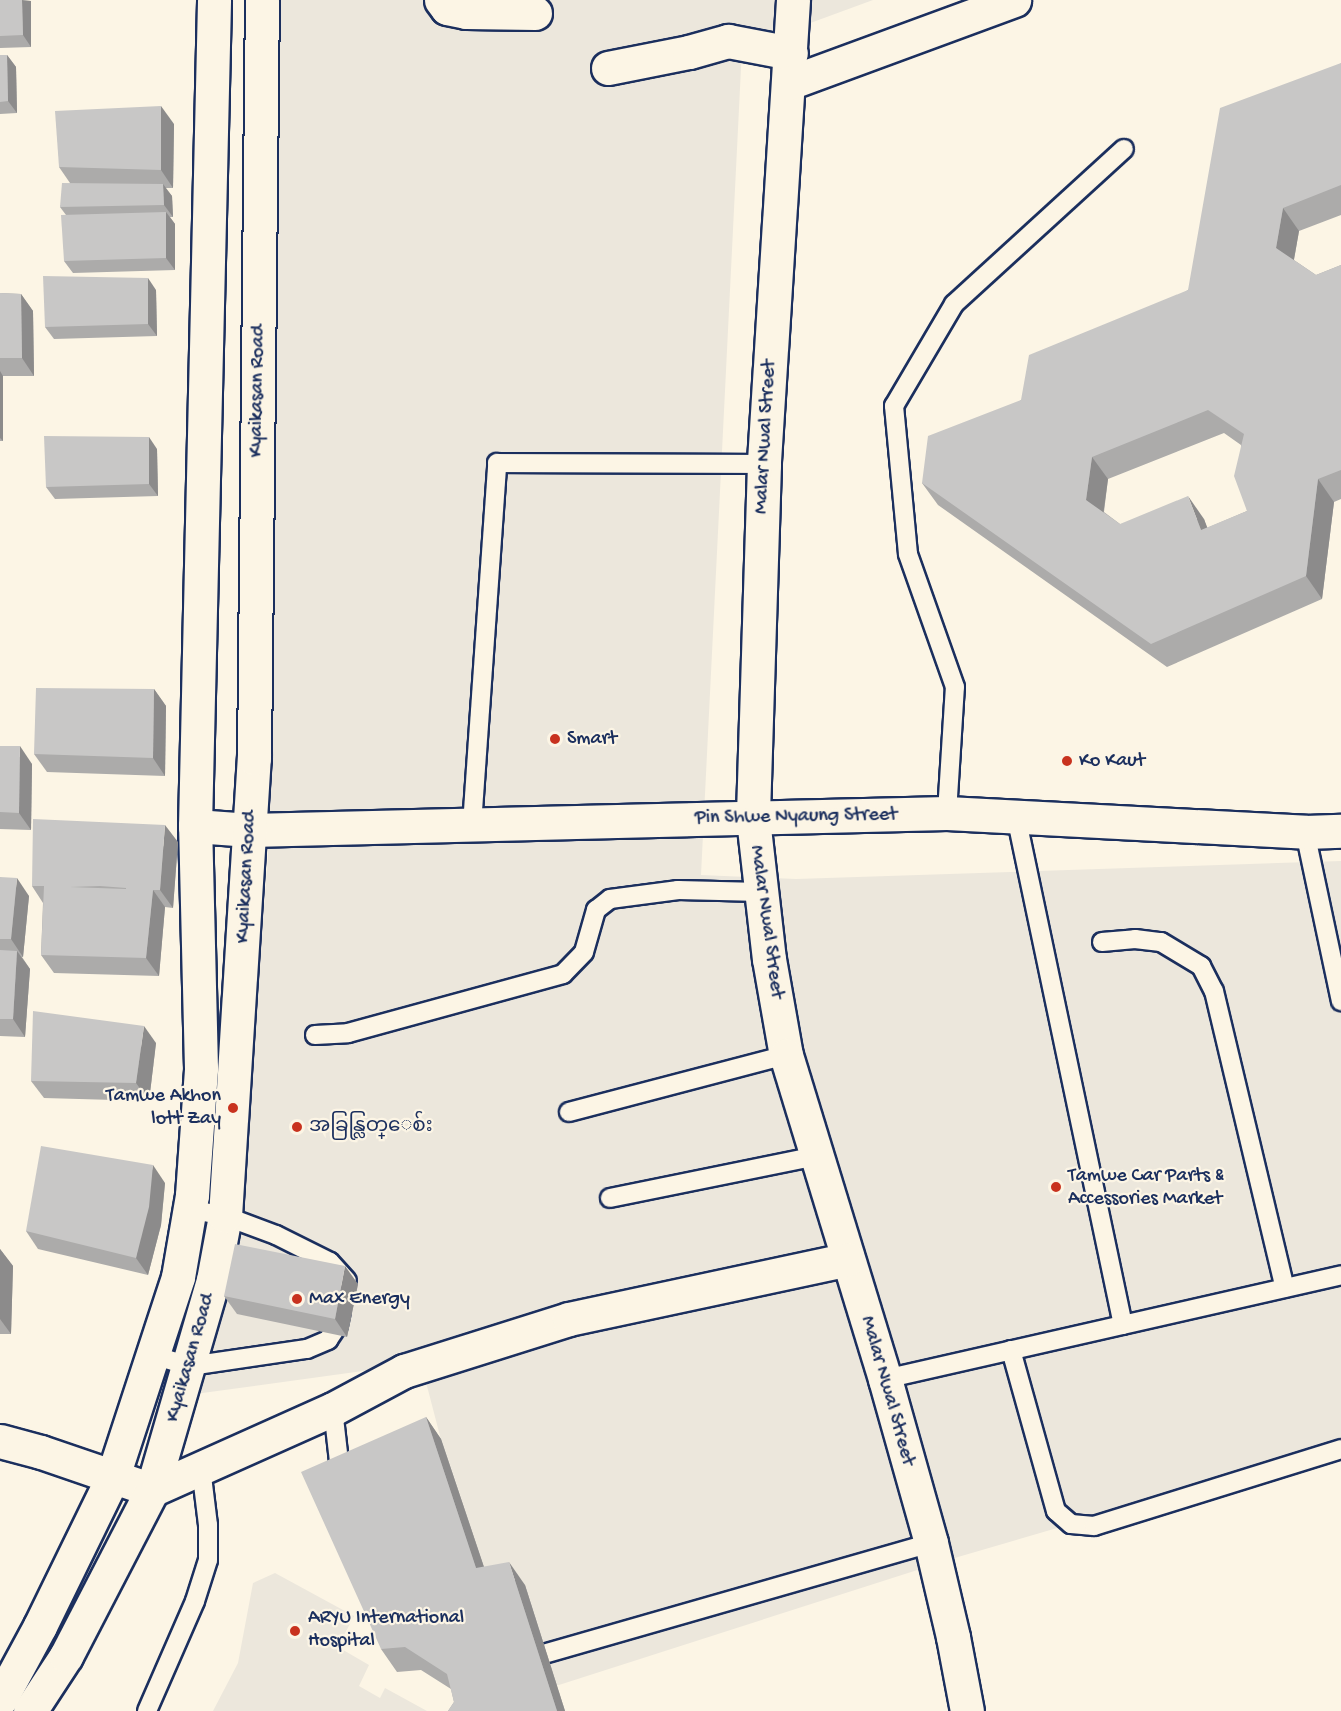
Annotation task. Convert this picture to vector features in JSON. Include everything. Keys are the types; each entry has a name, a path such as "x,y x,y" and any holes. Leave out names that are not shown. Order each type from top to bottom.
{"street":[{"name":"Kyaikasan Road","path":"0,1700 40,1626 112,1476 178,1277 189,1209 201,1068 195,826 214,0"},
{"name":"Kyaikasan Road","path":"30,1711 66,1656 152,1490 190,1366 213,1280 225,1216 254,758 261,0"},
{"path":"441,0 447,8 466,12 535,13"},
{"name":"Malar Nwal Street","path":"793,0 764,464 753,819 769,959 786,1054 885,1379 931,1543 953,1637 967,1711"},
{"path":"608,68 688,52 728,41 790,68 1014,0"},
{"name":"Pin Shwe Nyaung Street","path":"195,826 250,830 947,813 1305,832 1341,831"},
{"path":"0,1441 152,1490 333,1409 404,1371 569,1319 848,1258"}],"lane":[{"path":"947,813 955,687 908,554 894,406 954,304 1124,149"},
{"path":"472,825 497,463 764,464"},
{"path":"1016,816 1123,1325"},
{"path":"1305,832 1341,1001"},
{"path":"315,1035 358,1030 563,974 584,952 596,910 610,899 678,890 761,892"},
{"path":"1102,942 1136,939 1161,942 1201,966 1210,983 1214,991 1285,1288"},
{"path":"569,1112 786,1054"},
{"path":"610,1198 816,1156"},
{"path":"153,1355 190,1366 307,1349 328,1340 338,1325 347,1282 330,1262 276,1235 225,1216 189,1209"},
{"path":"885,1379 1341,1275"},
{"path":"1011,1350 1056,1511 1071,1524 1094,1526 1341,1449"},
{"path":"333,1409 342,1484"},
{"path":"147,1711 195,1601 208,1560 208,1525 201,1468"},
{"path":"547,1653 931,1543"}],"shaded area":[{"path":"276,0 873,0 742,48 701,875 796,879 1341,861 1341,1445 958,1557 509,1701 421,1363 195,1394 240,1195 268,858"},
{"name":"ARYU International Hospital","path":"275,1573 354,1616 338,1647 369,1665 359,1686 380,1698 385,1688 427,1711 213,1711 238,1663 253,1583"}],"building":[{"path":"0,0 22,0 23,35 0,36"},
{"path":"0,55 7,55 8,101 0,102"},
{"path":"1341,63 1341,185 1283,208 1276,248 1316,275 1341,265 1341,470 1318,479 1306,576 1151,644 922,483 928,436 1021,400 1029,355 1188,290 1220,108","holes":["1208,410 1244,434 1234,476 1247,511 1201,530 1188,496 1120,524 1086,500 1092,457"]},
{"path":"161,106 161,170 59,167 55,111"},
{"path":"62,183 163,184 164,205 60,207"},
{"path":"166,212 166,258 64,261 61,215"},
{"path":"43,276 148,278 148,324 45,327"},
{"path":"0,293 21,294 22,358 0,358"},
{"path":"44,436 149,437 149,484 46,487"},
{"path":"36,688 154,689 153,758 34,754"},
{"path":"0,746 20,746 19,813 0,812"},
{"path":"33,819 165,825 160,890 153,890 146,958 41,955 44,886 32,886","holes":["100,886 126,889 70,887"]},
{"path":"0,877 17,878 11,939 0,939"},
{"path":"0,950 17,951 13,1019 0,1019"},
{"path":"33,1011 144,1026 136,1083 31,1081"},
{"path":"41,1146 153,1165 149,1207 136,1258 26,1231"},
{"name":"Max Energy","path":"235,1244 345,1266 335,1319 224,1296"},
{"path":"426,1417 476,1568 509,1562 557,1711 448,1711 454,1702 447,1674 405,1647 381,1649 301,1472"}],"place":[{"name":"Smart","path":"555,739"},
{"name":"Ko Kaut","path":"1067,761"},
{"name":"Tamwe Akhon lott Zay","path":"233,1108"},
{"name":"အခြန္လြတ္ေစ်း","path":"297,1127"},
{"name":"Tamwe Car Parts & Accessories Market","path":"1056,1187"},
{"name":"Max Energy","path":"297,1299"},
{"name":"ARYU International Hospital","path":"295,1631"}]}
